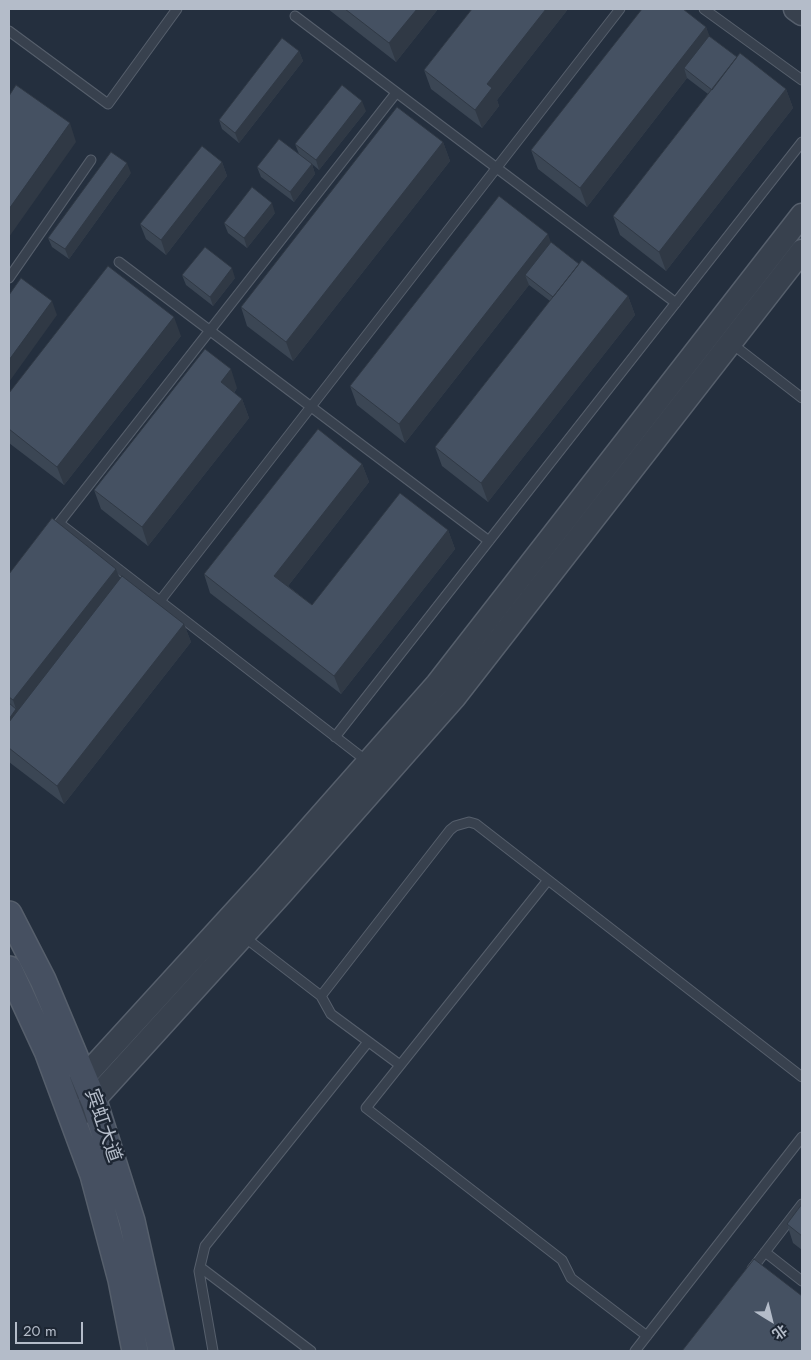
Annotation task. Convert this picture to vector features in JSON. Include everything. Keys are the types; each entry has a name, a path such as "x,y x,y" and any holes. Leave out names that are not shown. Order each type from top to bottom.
{"main road":[{"name":"宾虹大道","path":"9,914 43,980 94,1100 132,1221 161,1351"},
{"name":"宾虹大道","path":"9,969 47,1051 74,1121 108,1227 135,1351"}],"street":[{"path":"795,9 802,14"},
{"path":"65,1098 437,684 802,215"},
{"path":"74,1121 243,936 454,698 802,251"}],"lane":[{"path":"9,31 108,104 177,9"},
{"path":"160,601 620,9"},
{"path":"704,9 802,80"},
{"path":"295,16 676,303"},
{"path":"368,762 59,523 396,93"},
{"path":"335,737 802,142"},
{"path":"9,278 12,268 91,160"},
{"path":"119,262 489,541"},
{"path":"731,343 802,398"},
{"path":"321,996 456,826 469,822 476,824 802,1077"},
{"path":"548,880 366,1108 562,1260 571,1278 647,1336"},
{"path":"243,936 321,996 331,1014 400,1065"},
{"path":"214,1351 200,1267 205,1246 368,1042"},
{"path":"635,1351 802,1137"},
{"path":"747,1275 802,1204"},
{"path":"765,1252 802,1281"},
{"path":"200,1267 311,1351"}],"building":[{"path":"345,9 417,9 389,43"},
{"path":"472,9 546,9 487,84 492,88 475,110 424,70"},
{"path":"642,9 683,9 706,27 580,188 531,150"},
{"path":"709,36 737,57 712,90 684,68"},
{"path":"282,38 299,51 235,133 219,120"},
{"path":"740,53 786,89 659,252 613,216"},
{"path":"16,85 70,123 9,209 9,96"},
{"path":"342,85 362,101 316,160 295,144"},
{"path":"397,107 443,142 286,342 241,307"},
{"path":"279,139 312,164 290,192 257,167"},
{"path":"202,146 222,162 161,240 140,224"},
{"path":"111,152 127,163 65,249 48,238"},
{"path":"252,187 272,203 244,238 224,223"},
{"path":"499,196 548,234 399,424 350,386"},
{"path":"551,242 579,264 553,297 525,275"},
{"path":"205,247 232,268 210,297 182,275"},
{"path":"582,260 628,296 481,483 435,447"},
{"path":"108,266 174,317 57,467 9,429 9,393"},
{"path":"21,278 52,301 9,360 9,295"},
{"path":"205,349 231,369 221,382 242,399 142,527 94,490"},
{"path":"318,429 362,464 274,576 312,605 400,493 448,530 334,676 204,574"},
{"path":"52,518 116,569 13,700 9,697 9,574"},
{"path":"122,576 184,624 57,786 9,748 9,722"},
{"path":"9,703 16,709 9,719"},
{"path":"802,1204 802,1236 787,1224"},
{"path":"754,1259 802,1296 802,1351 682,1351"}]}
